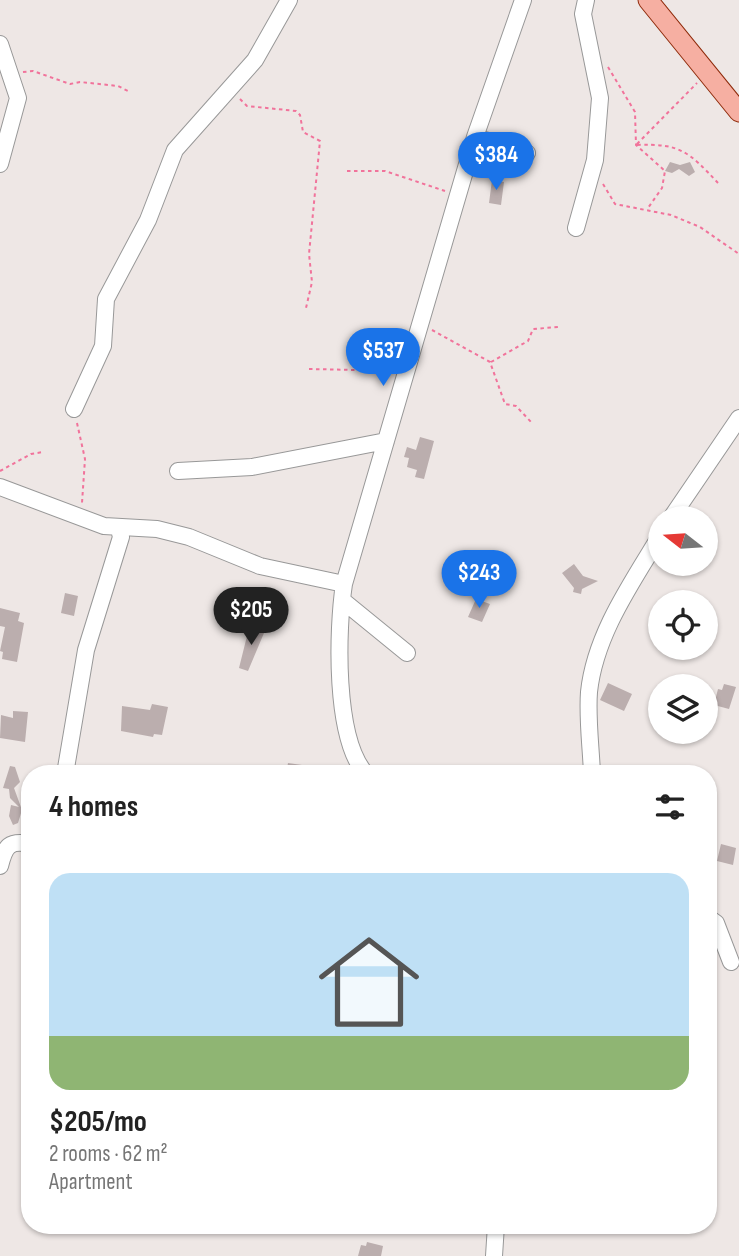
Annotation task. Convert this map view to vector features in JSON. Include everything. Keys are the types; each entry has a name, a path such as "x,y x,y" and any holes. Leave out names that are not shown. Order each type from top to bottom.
{"main road":[{"path":"648,0 739,112"}],"street":[{"path":"74,409 103,346 106,299 148,220 175,150 255,60 289,0"},
{"path":"358,765 345,728 338,626 343,592 475,137 523,0"},
{"path":"576,228 595,160 600,99 583,14 586,0"},
{"path":"0,44 18,98 0,164"},
{"path":"475,137 527,153"},
{"path":"679,506 739,418"},
{"path":"178,471 252,467 386,441"},
{"path":"0,487 78,518 119,529 157,529 343,592 407,653"},
{"path":"67,765 86,650 121,537 119,529"},
{"path":"592,765 589,693 594,670 613,614 648,556"},
{"path":"0,866 6,846 12,842 21,843"},
{"path":"717,925 732,962"},
{"path":"494,1256 495,1234"}],"path":[{"path":"594,64 608,67 635,112 636,145 665,171 662,188 648,208"},
{"path":"12,74 33,71 71,84 80,82 118,86 130,92"},
{"path":"636,145 708,73"},
{"path":"226,94 239,97 247,106 296,111 300,115 303,132 320,141 309,254 312,282 306,308"},
{"path":"636,145 673,145 694,157 718,183"},
{"path":"347,171 385,171 459,195"},
{"path":"603,183 615,204 648,208 700,228 739,254"},
{"path":"422,325 490,362 505,404 516,406 532,423"},
{"path":"490,362 528,341 533,329 558,327"},
{"path":"309,369 356,370 389,362 409,367"},
{"path":"74,409 85,459 85,494 78,518"},
{"path":"0,471 31,454 43,452"}],"building":[{"path":"670,162 680,165 690,162 695,172 689,176 679,169 672,173 665,171"},
{"path":"492,180 504,182 501,205 489,203"},
{"path":"420,437 434,441 424,479 415,477 417,470 407,467 409,458 404,457 407,447 416,450"},
{"path":"574,564 583,576 598,581 582,589 581,594 573,592 574,588 562,573"},
{"path":"65,593 78,596 74,616 61,613"},
{"path":"476,599 490,604 482,622 468,617"},
{"path":"0,608 20,613 18,621 24,623 17,662 2,659 3,652 0,651 5,627 0,626"},
{"path":"250,624 262,628 261,632 264,633 248,671 239,668"},
{"path":"608,683 632,694 624,711 600,700"},
{"path":"724,684 736,687 729,709 718,706 718,689 722,690"},
{"path":"152,704 168,707 162,735 154,734 153,737 121,731 122,706 150,710"},
{"path":"13,711 28,712 25,742 0,738 1,715 13,718"},
{"path":"10,766 15,767 20,782 14,788 21,813 18,823 13,825 9,816 11,805 19,807 10,798 9,789 3,788"},
{"path":"721,844 736,848 733,865 717,861"},
{"path":"367,1242 383,1246 381,1256 358,1256 361,1245 366,1246"}]}
